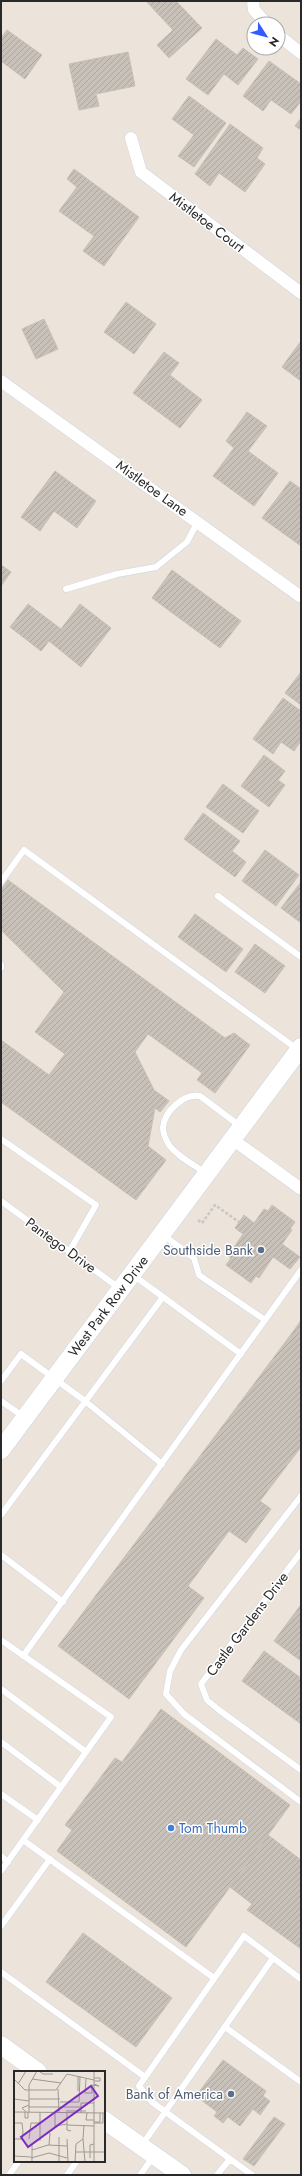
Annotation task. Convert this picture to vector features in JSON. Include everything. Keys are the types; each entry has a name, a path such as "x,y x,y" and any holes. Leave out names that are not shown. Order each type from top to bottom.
{"main road":[{"name":"West Park Row Drive","path":"1,1450 300,1048"},
{"path":"1,2045 37,2071"},
{"path":"105,2121 182,2175"}],"street":[{"path":"253,1 254,10 260,16"},
{"path":"286,41 301,53"},
{"name":"Mistletoe Court","path":"131,138 142,172 301,292"},
{"name":"Mistletoe Lane","path":"1,381 198,521 301,597"},
{"path":"237,1133 301,1189"}],"lane":[{"path":"66,589 117,574 156,566 187,542 198,521"},
{"path":"1,882 24,850 300,1048"},
{"path":"218,896 301,957"},
{"path":"207,1173 182,1157 169,1145 164,1134 163,1126 177,1103 188,1096 200,1096 237,1133"},
{"path":"1,1139 96,1205 69,1252"},
{"name":"Pantego Drive","path":"1,1201 120,1289"},
{"path":"162,1234 194,1258 199,1275 265,1320"},
{"path":"23,1656 301,1270"},
{"path":"132,1274 241,1354"},
{"path":"1,1515 163,1297"},
{"path":"1,1381 21,1354 85,1401 162,1464"},
{"path":"1,1400 25,1417"},
{"path":"301,1496 181,1650 170,1671 166,1694 184,1714 301,1802"},
{"name":"Castle Gardens Drive","path":"301,1552 201,1684 207,1700 301,1770"},
{"path":"1,1555 63,1602"},
{"path":"1,1640 111,1717 1,1871"},
{"path":"1,1689 86,1752"},
{"path":"1,1742 61,1787"},
{"path":"1,1794 38,1820"},
{"path":"23,1840 214,1978"},
{"path":"1,1856 8,1862"},
{"path":"1,1926 50,1860"},
{"path":"252,2175 152,2102 139,2086 244,1936 301,1979"},
{"path":"140,2175 148,2150 166,2112 273,1958"},
{"path":"1,1972 145,2077"},
{"path":"226,2027 301,2082"},
{"path":"217,2175 230,2159"},
{"path":"9,2175 18,2162"},
{"path":"67,2175 75,2162"}],"path":[{"path":"198,1220 202,1223 215,1206 239,1222"}],"building":[{"path":"146,1 176,1 202,28 169,58 157,45 173,30"},
{"path":"7,30 42,55 25,79 1,61 1,38"},
{"path":"216,39 237,55 243,48 246,50 246,56 254,56 258,59 238,85 224,74 208,95 186,79"},
{"path":"128,52 135,86 96,94 99,106 79,110 69,64"},
{"path":"269,61 301,84 301,101 291,114 271,100 263,111 243,96"},
{"path":"189,96 226,123 194,167 178,156 194,135 172,119"},
{"path":"301,118 301,130 295,126"},
{"path":"230,124 263,148 257,158 265,164 245,192 219,173 210,186 195,174"},
{"path":"74,169 139,217 104,266 83,251 94,236 59,211 77,187 67,179"},
{"path":"126,302 156,324 134,354 104,332"},
{"path":"44,319 58,349 36,359 22,329"},
{"path":"301,341 301,381 282,367"},
{"path":"164,352 179,363 170,375 202,400 180,428 133,393"},
{"path":"247,412 267,426 248,451 278,473 254,506 213,476 234,448 226,441"},
{"path":"55,471 96,501 77,528 54,511 40,531 21,517"},
{"path":"290,481 301,489 301,546 262,518"},
{"path":"1,565 11,572 1,586"},
{"path":"172,570 241,621 220,648 152,598"},
{"path":"28,604 61,629 80,604 111,628 81,667 49,641 41,651 10,627"},
{"path":"301,672 301,705 285,693"},
{"path":"283,698 301,711 301,741 294,751 281,742 273,754 253,739"},
{"path":"264,755 285,771 278,780 285,785 269,807 241,786"},
{"path":"223,784 259,811 243,833 206,807"},
{"path":"203,813 240,841 232,851 246,862 235,877 184,839"},
{"path":"265,850 299,875 276,906 242,881"},
{"path":"8,880 225,1038 234,1033 250,1045 215,1093 197,1080 202,1073 148,1034 135,1052 154,1090 169,1101 160,1112 155,1108 148,1146 166,1160 136,1200 1,1102 1,1040 49,1075 65,1054 35,1032 64,992 1,930 1,890"},
{"path":"301,882 301,923 281,908"},
{"path":"195,914 243,949 226,972 178,937"},
{"path":"255,944 285,966 265,993 235,972"},
{"name":"Southside Bank","path":"272,1205 295,1222 290,1229 292,1230 282,1244 300,1257 290,1269 273,1257 259,1278 256,1276 251,1283 226,1265 231,1258 228,1256 243,1234 235,1228 244,1215 254,1223 264,1209 268,1211"},
{"path":"301,1320 301,1333 295,1329"},
{"path":"295,1329 301,1333 301,1447 260,1501 271,1509 246,1543 229,1531 188,1586 204,1598 129,1699 58,1646"},
{"path":"301,1606 301,1661 274,1641"},
{"path":"264,1651 301,1678 301,1724 242,1681"},
{"name":"Tom Thumb","path":"161,1709 290,1805 186,1947 57,1851 72,1830 65,1825 115,1758 122,1762"},
{"path":"268,1835 301,1860 301,1949 247,1910 252,1904 230,1887"},
{"path":"83,1933 172,1998 136,2047 46,1982"},
{"name":"Bank of America","path":"223,2060 266,2091 263,2096 270,2101 260,2115 253,2109 240,2126 228,2117 223,2123 214,2116 217,2112 196,2096"},
{"path":"274,2117 285,2124 254,2166 243,2159"}],"place":[{"name":"Southside Bank","path":"261,1250"},
{"name":"Tom Thumb","path":"171,1828"},
{"name":"Bank of America","path":"231,2094"}]}
